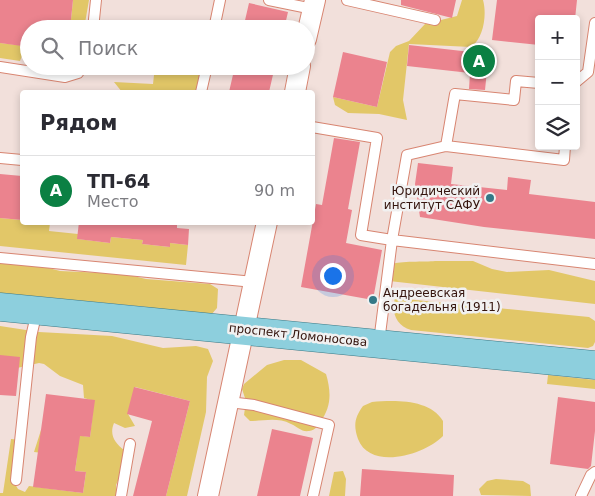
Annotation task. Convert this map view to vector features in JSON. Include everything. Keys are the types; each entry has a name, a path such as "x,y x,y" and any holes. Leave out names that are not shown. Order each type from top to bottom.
{"main road":[{"name":"проспект Ломоносова","path":"0,307 595,365"}],"street":[{"path":"310,20 314,5"},
{"path":"295,90 298,75"},
{"path":"208,496 266,225"}],"lane":[{"path":"94,20 96,0"},
{"path":"216,20 220,0"},
{"path":"268,0 314,5"},
{"path":"347,0 435,20"},
{"path":"580,79 588,72 595,23"},
{"path":"0,66 20,69"},
{"path":"54,75 66,77 72,75"},
{"path":"201,90 205,75"},
{"path":"446,146 455,94 514,100 516,81 535,83"},
{"path":"315,128 377,138 361,235 595,264"},
{"path":"379,343 392,240 407,155 446,146 564,160 565,150"},
{"path":"0,158 20,160"},
{"path":"0,258 254,282"},
{"path":"16,480 31,338 38,310"},
{"path":"228,402 254,405 329,426 313,496"},
{"path":"121,496 130,444"},
{"path":"581,496 591,475 595,472"}],"shaded area":[{"path":"73,0 89,0 86,20 71,20"},
{"path":"462,0 483,0 485,12 482,32 471,47 409,44 403,100 407,120 379,114 348,113 335,105 333,97 377,107 390,52 396,46 409,41 425,24 457,16"},
{"path":"0,43 20,45 20,61 0,58"},
{"path":"154,75 200,75 196,90 120,90 114,82 153,84"},
{"path":"0,218 20,220 20,225 50,225 49,231 78,234 78,239 110,243 111,237 143,240 142,244 170,247 170,243 188,245 186,265 0,246"},
{"path":"473,261 492,269 507,272 549,270 595,281 595,304 389,281 393,264"},
{"path":"0,263 45,267 60,271 125,274 146,279 210,284 218,289 217,308 211,315 0,293"},
{"path":"395,298 589,317 595,321 595,342 593,346 588,348 411,330 398,322 396,318 394,313"},
{"path":"0,326 39,332 112,336 163,348 196,346 208,349 213,361 207,377 206,412 187,496 166,496 190,401 135,387 128,414 135,426 125,428 114,423 112,431 118,445 124,450 122,472 116,485 117,496 0,496 0,493 3,493 11,439 21,440 15,484 18,489 25,492 29,486 83,493 86,472 75,471 77,457 34,452 41,430 90,437 94,401 84,398 83,385 60,376 44,364 39,363 17,368 0,381"},
{"path":"284,360 301,360 326,374 329,387 327,411 313,430 304,431 281,421 250,421 244,415 246,401 242,389 244,384 267,365"},
{"path":"548,375 595,380 595,389 547,384"},
{"path":"372,402 411,402 430,408 443,421 443,436 435,443 411,454 398,457 374,455 364,449 358,439 355,425 358,414 363,406"},
{"path":"343,471 346,479 345,496 329,496 334,472"},
{"path":"496,479 523,481 530,485 531,496 481,495 479,489 487,481"}],"building":[{"path":"0,0 73,0 71,20 20,20 20,46 0,43"},
{"path":"401,0 456,0 452,18 401,5"},
{"path":"497,0 577,0 575,15 535,15 535,45 492,40"},
{"path":"249,3 288,12 286,20 245,20"},
{"path":"409,45 471,52 471,49 489,51 485,90 469,89 470,73 407,66"},
{"path":"343,52 387,62 377,107 333,97"},
{"path":"233,75 273,75 269,90 229,90"},
{"path":"334,138 360,142 348,209 352,210 346,243 382,250 373,300 301,287 312,225 315,225 316,204 322,205"},
{"name":"Юридический институт САФУ","path":"418,163 453,167 451,184 507,190 508,177 531,180 529,194 595,202 595,239 484,227 420,217 415,184"},
{"path":"0,174 20,176 20,220 0,218"},
{"path":"79,225 177,225 177,228 189,229 188,245 170,243 170,247 142,244 143,240 111,237 110,243 77,239"},
{"path":"0,355 20,357 16,396 0,395"},
{"path":"134,387 190,401 166,496 133,496 152,421 127,414"},
{"path":"46,394 95,400 90,437 80,436 75,471 86,472 83,493 33,487"},
{"path":"558,397 595,402 595,431 591,466 588,469 550,464"},
{"path":"272,429 313,438 300,496 257,496"},
{"path":"362,469 454,475 453,496 360,496"}],"place":[{"name":"ТП-64","path":"479,61"},
{"name":"Юридический институт САФУ","path":"490,198"},
{"name":"Андреевская богадельня (1911)","path":"373,300"}]}
